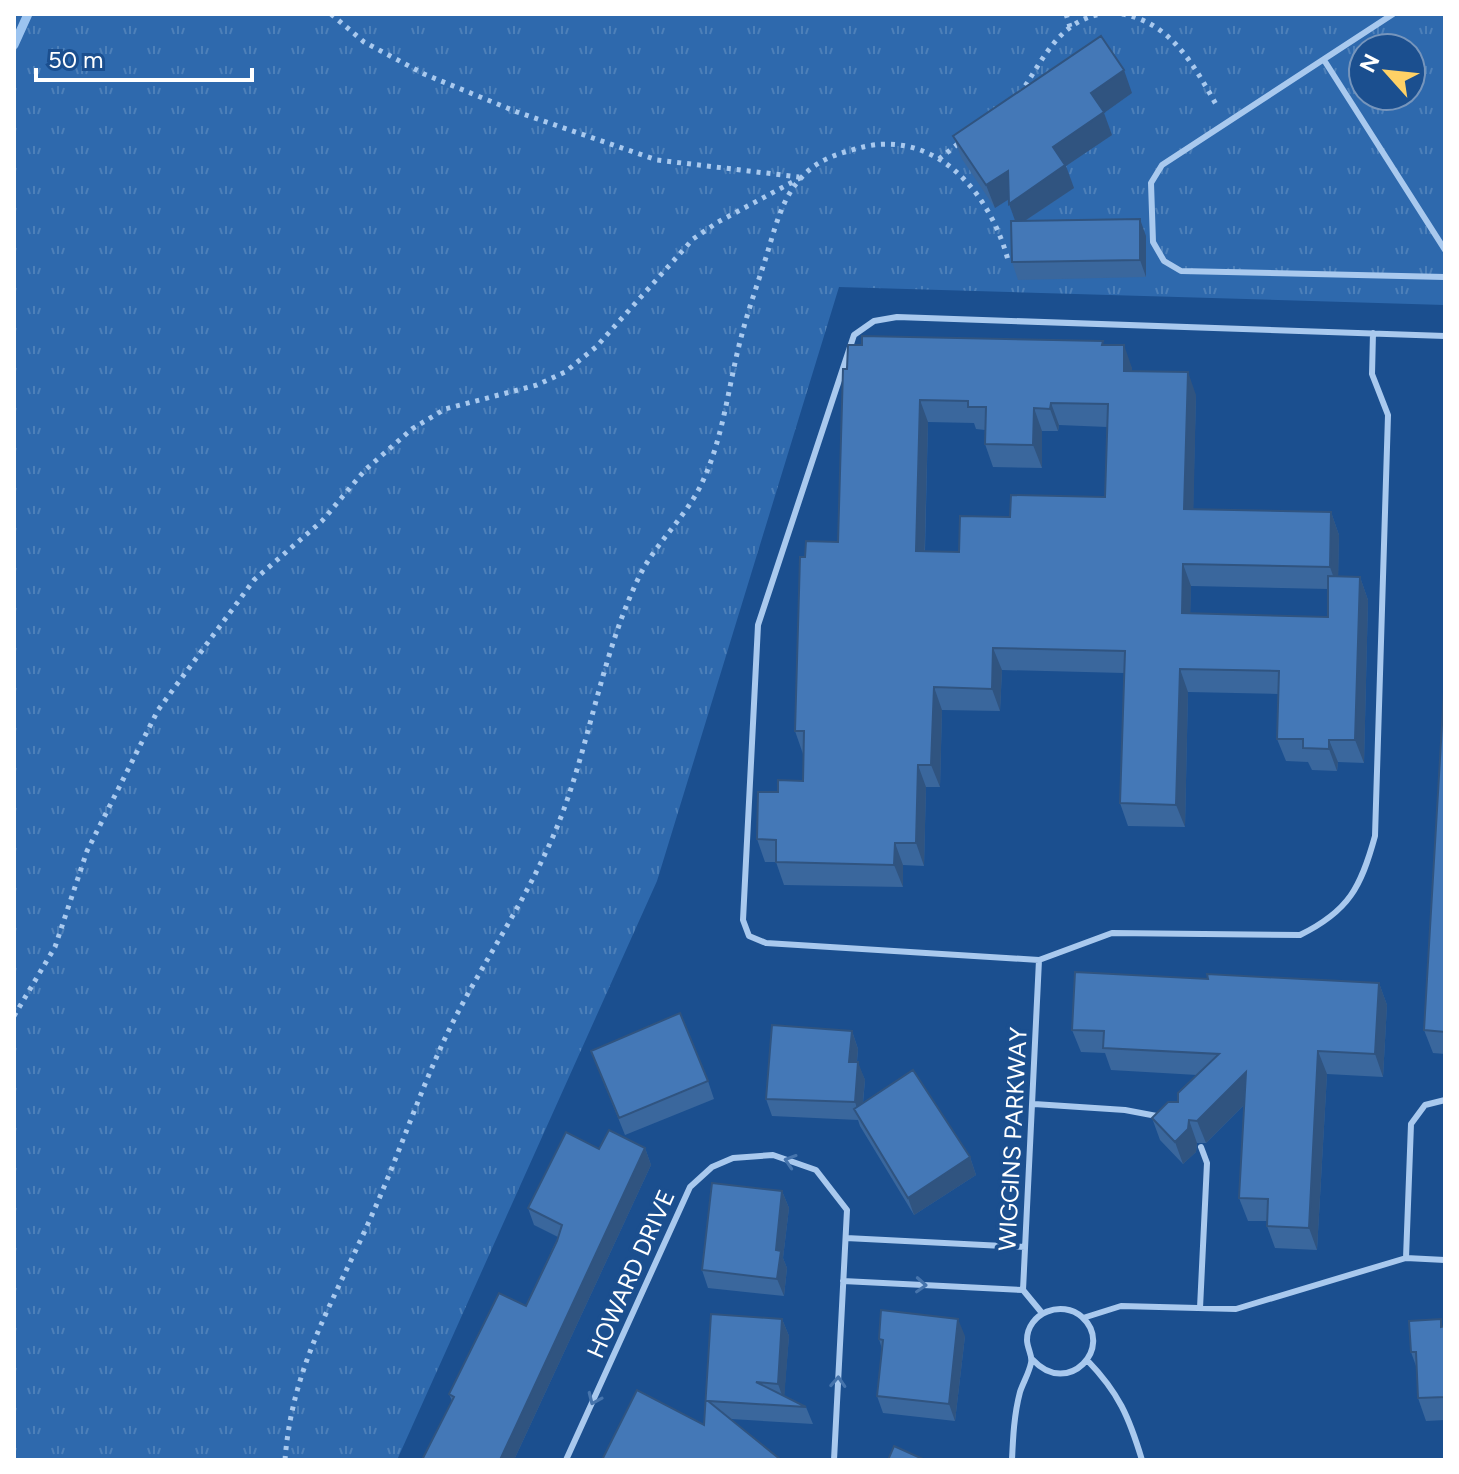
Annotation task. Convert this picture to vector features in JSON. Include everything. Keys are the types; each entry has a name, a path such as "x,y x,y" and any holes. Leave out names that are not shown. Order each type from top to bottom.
{"lane":[{"path":"1393,14 1162,165 1151,183 1153,242 1164,261 1181,271 1445,277"},
{"path":"1324,60 1445,250"},
{"path":"1373,333 1372,374 1388,415 1375,836 1365,875 1351,899 1322,924 1300,935 1112,933 1039,960 766,943 749,936 743,920 758,625 854,335 874,321 897,317 1373,333 1445,336"},
{"name":"WIGGINS PARKWAY","path":"1023,1290 1039,960"},
{"path":"1406,1258 1411,1124 1425,1105 1445,1100"},
{"path":"1034,1104 1125,1110 1167,1118"},
{"path":"1200,1308 1207,1163 1201,1147"},
{"name":"HOWARD DRIVE","path":"566,1460 690,1187 712,1167 733,1158 773,1155 816,1170 847,1210 846,1238"},
{"path":"834,1460 846,1238 1025,1247"},
{"path":"1083,1318 1121,1306 1236,1309 1406,1258 1445,1260"},
{"path":"843,1281 1023,1290 1042,1313"},
{"path":"1064,1308 1083,1318 1093,1338 1087,1360 1079,1368 1059,1374 1049,1373 1033,1360 1027,1340 1029,1329 1042,1313 1064,1308"},
{"path":"1012,1460 1016,1412 1033,1360"},
{"path":"1087,1360 1109,1382 1127,1410 1142,1460"}],"path":[{"path":"331,14 364,42 424,74 517,112 657,160 801,178"},
{"path":"1066,14 1070,27"},
{"path":"1018,96 1055,41 1080,17 1101,14"},
{"path":"1122,14 1142,18 1165,32 1192,62 1227,123"},
{"path":"939,159 961,141"},
{"path":"14,1016 55,947 87,851 158,710 254,580 322,521 365,470 412,429 445,409 537,385 565,372 596,347 693,239 718,222 801,178 827,157 873,143 917,146 954,169 999,229 1008,260"},
{"path":"285,1460 289,1414 301,1369 371,1217 454,1020 542,860 568,806 611,646 638,578 702,483 721,432 741,335 781,211 801,178"}],"green space":[{"path":"14,14 1445,14 1445,305 839,287 657,881 397,1460 14,1460"}],"building":[{"path":"1101,36 1124,70 1091,93 1104,112 1053,147 1065,165 1009,204 1008,171 986,185 953,136"},
{"path":"1140,219 1140,260 1012,262 1011,221"},
{"path":"862,336 1103,341 1102,345 1124,345 1124,371 1188,372 1184,509 1331,512 1330,567 1183,564 1182,613 1328,617 1328,576 1360,577 1355,740 1329,740 1329,749 1303,748 1303,739 1277,739 1279,671 1180,669 1176,805 1120,803 1125,651 993,648 992,689 934,687 931,765 918,765 916,843 895,843 894,865 776,862 776,840 757,839 758,792 778,792 778,780 803,781 804,731 795,731 800,557 805,557 806,541 838,542 843,369 847,369 848,345 862,345","holes":["920,400 968,401 968,407 986,407 985,444 1033,445 1034,408 1050,409 1051,403 1108,404 1105,497 1011,495 1010,517 960,516 959,552 916,551"]},
{"path":"1445,674 1445,1032 1424,1030"},
{"path":"1075,972 1208,979 1207,974 1379,983 1375,1054 1318,1051 1309,1228 1267,1226 1268,1199 1239,1198 1246,1072 1197,1121 1189,1120 1188,1129 1175,1142 1152,1118 1168,1102 1178,1102 1178,1093 1219,1054 1103,1048 1104,1031 1072,1030"},
{"path":"680,1013 708,1081 619,1118 591,1051"},
{"path":"772,1025 852,1031 849,1062 858,1062 855,1102 766,1099"},
{"path":"913,1070 970,1157 908,1198 854,1109"},
{"path":"609,1130 645,1148 500,1460 422,1460 454,1397 449,1394 499,1293 526,1306 557,1241 562,1225 528,1208 566,1132 599,1149"},
{"path":"712,1183 782,1191 776,1250 781,1251 777,1279 702,1270"},
{"path":"881,1310 958,1319 949,1404 877,1396 883,1340 879,1339"},
{"path":"711,1314 782,1319 778,1384 756,1382 806,1407 708,1401 781,1460 602,1460 637,1390 704,1425"},
{"path":"1441,1319 1441,1327 1445,1326 1445,1397 1418,1398 1416,1352 1411,1352 1409,1321"},
{"path":"894,1446 925,1460 888,1460"}],"waterway":[{"path":"14,45 28,14"}]}
